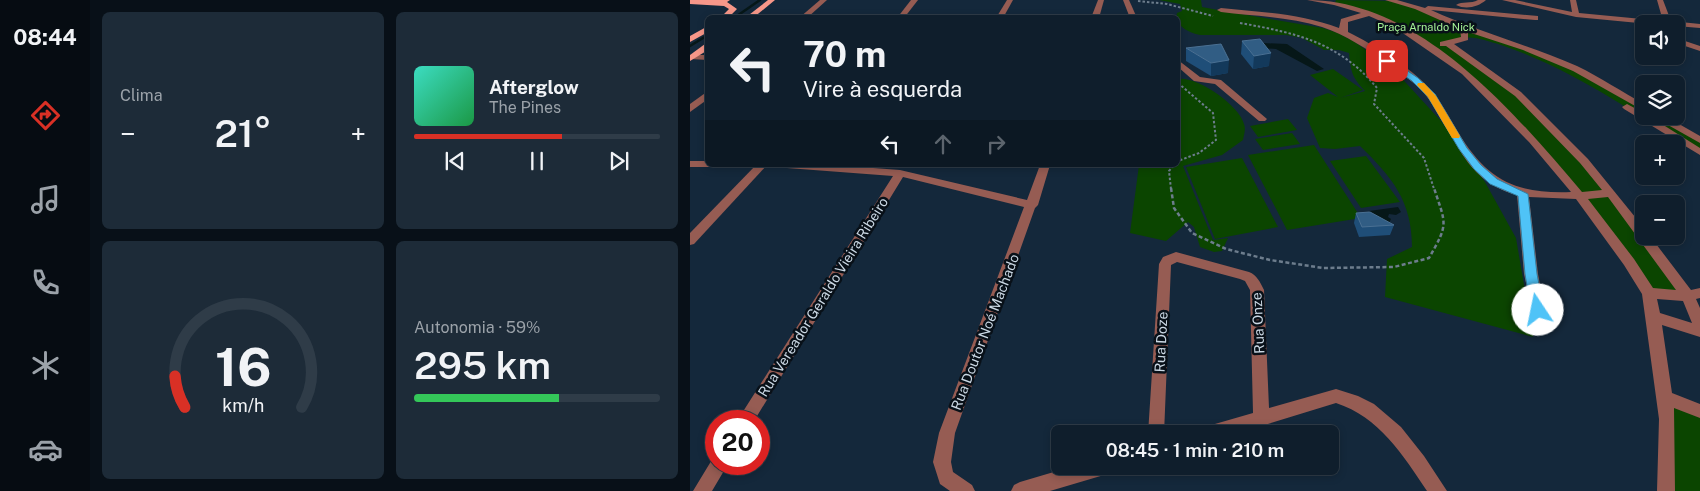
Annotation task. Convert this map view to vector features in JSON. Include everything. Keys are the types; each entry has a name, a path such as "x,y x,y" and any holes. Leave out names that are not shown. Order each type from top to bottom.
{"main road":[{"path":"752,15 772,0"},
{"path":"690,2 723,1 733,9 726,15"},
{"path":"690,40 705,30"},
{"path":"691,58 705,48"}],"street":[{"path":"806,15 824,0"},
{"path":"903,15 916,0"},
{"path":"1001,15 1010,0"},
{"path":"1096,15 1101,0"},
{"path":"1310,0 1335,2 1370,13 1397,25 1465,72 1533,140 1580,196 1649,293 1667,419 1666,491"},
{"path":"1392,0 1470,5 1483,0"},
{"path":"1392,0 1417,7 1535,18"},
{"path":"1434,0 1442,4"},
{"path":"1505,0 1576,15 1635,21"},
{"path":"1573,0 1576,15"},
{"path":"1660,0 1665,15"},
{"path":"1126,1 1133,15"},
{"path":"1417,7 1464,33 1507,47 1571,74 1700,152"},
{"path":"1218,13 1316,24 1344,21 1370,13"},
{"path":"1627,20 1635,23"},
{"path":"1344,21 1344,34"},
{"path":"1316,24 1344,34 1380,56 1424,88 1432,96 1463,149 1477,167 1493,181 1523,194 1580,196 1611,193"},
{"path":"1685,25 1700,26"},
{"path":"1449,44 1464,33 1526,48 1576,69 1635,103"},
{"path":"1421,42 1449,44 1518,94 1584,161 1694,294 1700,324"},
{"path":"1685,43 1700,49"},
{"path":"691,58 705,58"},
{"path":"1180,65 1197,79 1218,82 1262,118"},
{"path":"690,109 705,96"},
{"path":"1673,125 1700,140"},
{"path":"690,164 705,164"},
{"path":"690,241 760,167"},
{"path":"815,167 900,173 1032,205"},
{"name":"Rua Doutor Noé Machado","path":"966,491 946,478 942,462 947,433 1044,167"},
{"name":"Rua Vereador Geraldo Vieira Ribeiro","path":"752,410 900,173"},
{"path":"1523,194 1531,274 1538,310"},
{"name":"Rua Onze","path":"1176,257 1244,275 1254,282 1257,290 1261,417"},
{"name":"Rua Doze","path":"1156,425 1165,264 1168,260 1176,257"},
{"path":"1649,293 1694,294"},
{"path":"1653,318 1700,331"},
{"path":"1236,425 1336,396 1353,399 1369,408 1382,421 1413,455 1438,491"},
{"path":"1664,397 1700,411"},
{"path":"702,491 712,475"},
{"path":"1020,491 1074,475"}],"path":[{"path":"1126,1 1157,0 1179,5 1193,12 1218,13"},
{"path":"1172,167 1168,170 1174,208 1192,233 1226,249 1261,258 1323,268 1394,267 1429,258 1443,234 1445,221 1424,158 1374,104 1377,88 1366,72 1327,45 1272,28 1233,22"},
{"path":"1180,85 1213,113 1216,140 1199,153 1180,160"}],"green space":[{"path":"1159,0 1201,0 1202,7 1323,28 1355,42 1396,72 1441,121 1485,182 1516,238 1533,337 1385,297 1387,259 1412,247 1411,231 1404,203 1391,179 1360,146 1335,149 1320,148 1307,118 1314,98 1328,93 1338,97 1310,75 1333,69 1363,90 1340,98 1365,91 1353,74 1349,53 1339,50 1324,50 1302,38 1286,35 1197,34 1188,31 1180,25 1180,15 1177,15 1177,13 1182,11 1180,4"},
{"name":"Praça Arnaldo Nick","path":"1336,0 1396,1 1576,69 1635,103 1635,112 1554,66 1501,45 1473,38 1462,38 1449,44 1518,94 1584,161 1635,227 1635,245 1649,245 1688,296 1649,293 1580,196 1465,72 1370,13 1335,3"},
{"path":"1180,79 1196,82 1226,101 1241,116 1245,126 1243,140 1222,155 1183,166 1213,240 1228,238 1222,251 1214,252 1200,247 1194,227 1188,222 1166,241 1130,233 1139,167 1180,167"},
{"path":"1288,119 1297,130 1258,137 1250,126"},
{"path":"1656,125 1674,125 1700,140 1700,152 1685,143 1685,135 1672,135"},
{"path":"1292,133 1300,144 1263,150 1255,139"},
{"path":"1314,145 1361,218 1287,230 1248,155"},
{"path":"1366,156 1400,202 1361,208 1330,161"},
{"path":"1242,158 1278,227 1215,239 1186,167"},
{"path":"1664,397 1700,411 1700,491 1666,491"}],"shaded area":[{"path":"1261,43 1287,44 1324,69 1317,71 1276,49 1261,48"},
{"path":"1398,207 1401,212 1396,215 1389,214 1388,217 1391,219 1389,223 1376,228 1369,211"}],"building":[{"path":"1260,39 1271,53 1254,56 1242,41"},
{"path":"1221,44 1229,60 1211,63 1186,48"},
{"path":"1370,212 1394,225 1362,227 1356,213"}],"waterway":[{"path":"738,15 760,0"},
{"path":"690,46 705,37"}],"slow traffic":[{"path":"1421,85 1432,96 1455,136"}],"route":[{"path":"1387,61 1415,80 1432,96 1463,149 1477,167 1493,181 1523,194 1531,274 1538,310"}]}
